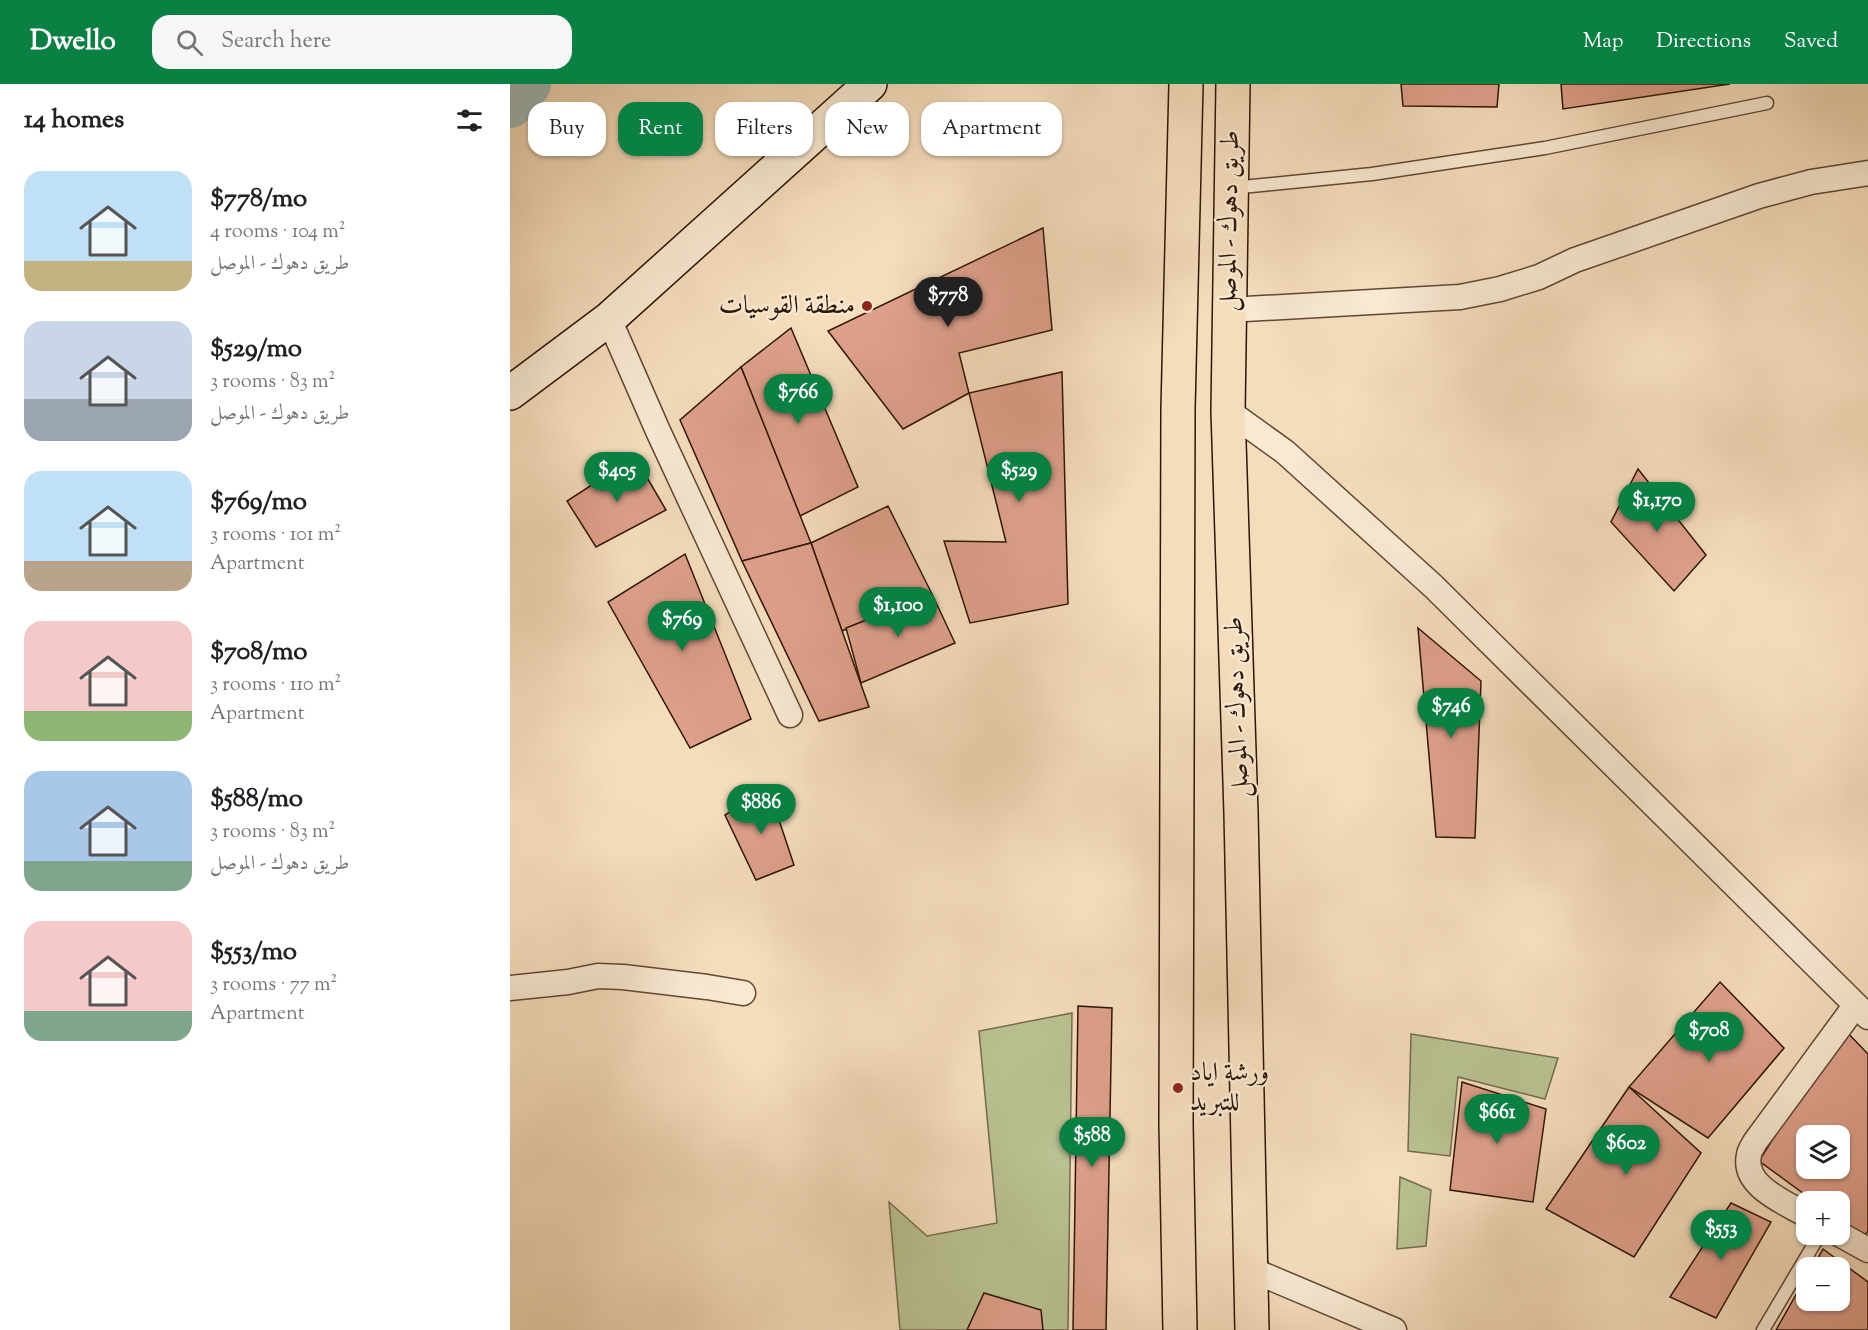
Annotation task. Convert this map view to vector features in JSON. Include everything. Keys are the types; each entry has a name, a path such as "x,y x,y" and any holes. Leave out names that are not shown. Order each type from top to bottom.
{"highway":[{"name":"طريق دهوك - الموصل","path":"1180,1330 1176,1124 1178,421 1186,84"},
{"name":"طريق دهوك - الموصل","path":"1233,84 1228,411 1242,813 1252,1330"}],"main road":[{"path":"510,393 609,319 870,84"}],"street":[{"path":"1228,310 1460,297 1500,289 1539,277 1575,260 1759,196 1811,182 1868,173"},
{"path":"609,319 658,431 790,715"},
{"path":"1228,411 1284,452 1433,586 1862,1011 1755,1142 1749,1155 1749,1169 1755,1182 1796,1209"},
{"path":"510,988 568,982 597,976 622,977 743,993"},
{"path":"1850,1240 1868,1250"},
{"path":"1252,1270 1394,1330"}],"lane":[{"path":"1231,188 1372,174 1545,148 1767,103"},
{"path":"1763,1330 1813,1245"}],"green space":[{"path":"1072,1013 1068,1330 900,1330 889,1202 927,1236 997,1223 979,1031"},
{"path":"1411,1034 1558,1058 1545,1099 1458,1077 1450,1156 1408,1151"},
{"path":"1400,1177 1431,1190 1426,1246 1397,1249"}],"building":[{"path":"1401,84 1499,84 1497,107 1403,106"},
{"path":"1561,84 1730,84 1563,109"},
{"path":"1043,228 1052,330 959,353 969,393 903,429 828,331"},
{"path":"791,328 858,487 800,516 741,367"},
{"path":"741,367 811,543 742,561 680,420"},
{"path":"1062,372 1068,604 970,623 944,541 1006,542 969,393"},
{"path":"635,457 666,510 596,547 567,501"},
{"path":"1638,469 1706,555 1674,591 1611,522"},
{"path":"888,506 932,594 842,631 811,543"},
{"path":"811,543 869,707 819,721 742,561"},
{"path":"685,554 751,719 690,748 608,602"},
{"path":"932,594 955,643 861,683 846,628"},
{"path":"1418,628 1481,681 1475,838 1436,837"},
{"path":"768,787 794,865 756,880 725,815"},
{"path":"1720,982 1784,1048 1708,1138 1629,1087"},
{"path":"1078,1006 1112,1008 1106,1330 1073,1330"},
{"path":"1843,1028 1868,1054 1868,1231 1864,1237 1850,1227 1850,1191 1800,1191 1759,1161"},
{"path":"1462,1082 1546,1109 1533,1202 1450,1190"},
{"path":"1629,1087 1701,1153 1634,1257 1546,1209"},
{"path":"1731,1203 1771,1222 1716,1318 1670,1297"},
{"path":"1823,1249 1834,1257 1818,1257"},
{"path":"1850,1269 1868,1282 1868,1330 1776,1330 1796,1295 1796,1311 1850,1311"},
{"path":"984,1293 1041,1310 1043,1330 967,1330"}],"waterway":[{"path":"510,104 527,84"}],"place":[{"name":"منطقة القوسيات","path":"867,306"},
{"name":"ورشة اياد للتبريد","path":"1178,1088"}]}
